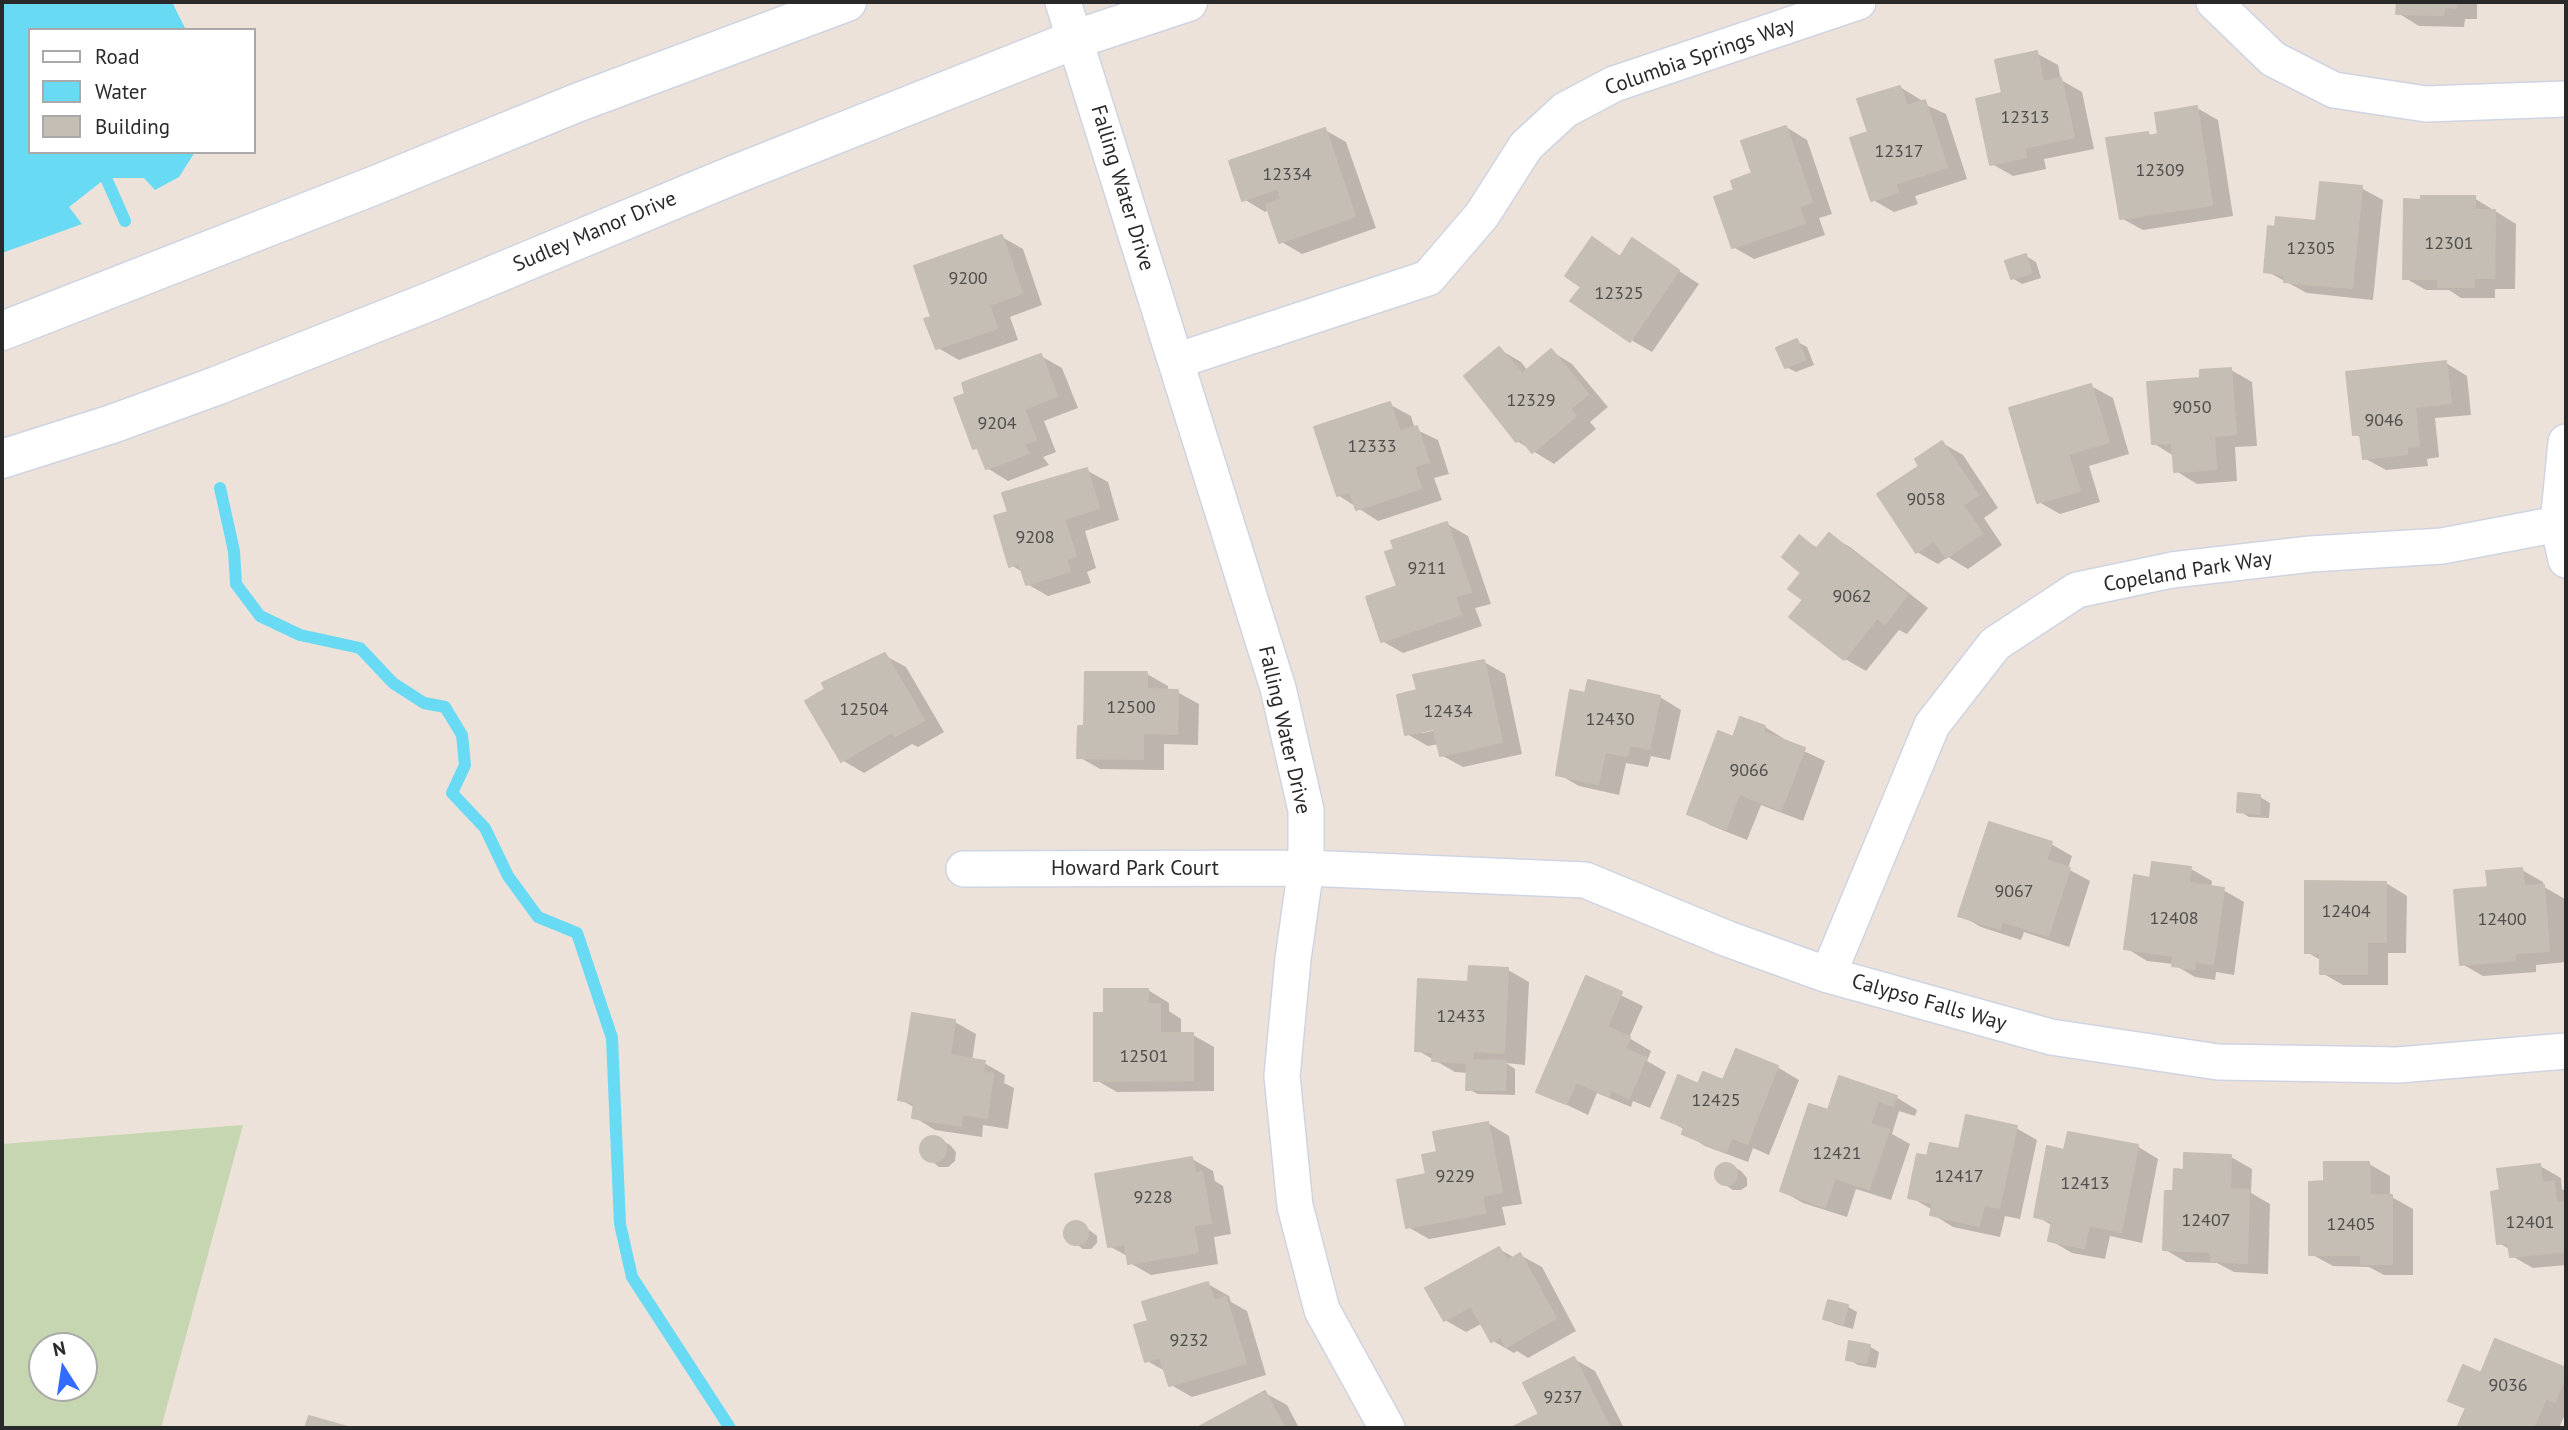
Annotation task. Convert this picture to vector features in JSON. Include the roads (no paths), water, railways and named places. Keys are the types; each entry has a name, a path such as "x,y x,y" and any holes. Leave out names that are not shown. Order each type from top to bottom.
{"main road":[{"path":"2,331 579,102 847,2"},
{"name":"Sudley Manor Drive","path":"2,459 112,424 216,386 1076,39 1188,2"}],"street":[{"name":"Falling Water Drive","path":"1063,2 1278,688 1306,810 1306,868 1293,958 1282,1076 1295,1206 1322,1310 1387,1428"},
{"name":"Columbia Springs Way","path":"1176,361 1428,278 1482,215 1525,146 1565,110 1614,84 1858,2"},
{"path":"2214,2 2273,59 2334,90 2426,104 2566,99"},
{"path":"2566,442 2558,524 2566,560"},
{"name":"Copeland Park Way","path":"1828,975 1932,725 1995,644 2077,590 2172,570 2311,554 2442,546 2558,524"},
{"name":"Howard Park Court","path":"964,869 1306,868"},
{"name":"Calypso Falls Way","path":"1306,868 1585,880 1728,939 1828,975 2051,1037 2218,1062 2398,1065 2566,1051"}],"water":[{"path":"2,2 172,2 185,28 28,28 28,154 194,154 179,177 155,190 144,178 106,178 69,207 82,224 2,253"}],"waterway":[{"path":"89,154 106,178 125,221"},
{"path":"220,488 234,551 236,584 260,616 300,635 360,648 393,683 424,703 445,707 462,735 465,765 452,793 485,828 508,876 538,917 577,933 612,1038 620,1224 632,1277 730,1428"}]}
